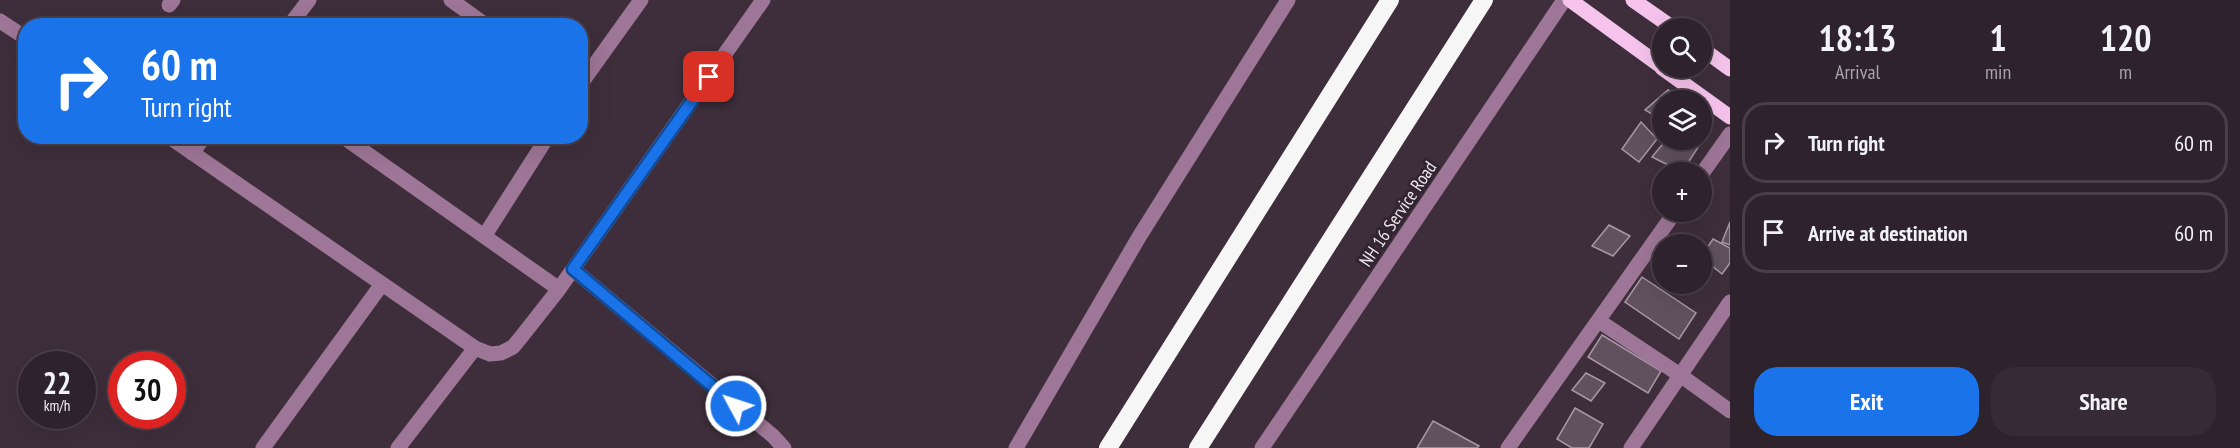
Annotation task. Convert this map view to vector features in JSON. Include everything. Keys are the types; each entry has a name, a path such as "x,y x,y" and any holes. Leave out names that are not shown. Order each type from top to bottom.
{"highway":[{"path":"1108,448 1390,0"},
{"path":"1198,448 1484,0"}],"main road":[{"path":"1570,0 1652,60"},
{"path":"1634,0 1659,18"},
{"path":"1712,56 1730,69"},
{"path":"1677,78 1730,117"}],"street":[{"path":"295,18 309,0"},
{"path":"452,0 476,18"},
{"path":"588,74 641,0"},
{"path":"179,144 475,348 490,354 501,353 513,347 559,289 763,0"},
{"path":"1016,448 1139,237 1288,0"},
{"name":"NH 16 Service Road","path":"1262,448 1564,0"},
{"path":"0,21 18,33"},
{"path":"1710,162 1730,134"},
{"path":"192,153 199,144"},
{"path":"354,144 559,289"},
{"path":"485,235 543,144"},
{"path":"1508,448 1668,222"},
{"path":"573,269 773,436 784,448"},
{"path":"263,448 382,284"},
{"path":"1630,448 1730,302"},
{"path":"1599,321 1730,411"},
{"path":"398,448 475,348"}],"building":[{"path":"1652,104 1652,114 1645,110"},
{"path":"1641,122 1652,134 1652,145 1639,162 1622,149"},
{"path":"1658,150 1696,150 1689,162 1662,162 1652,157"},
{"path":"1730,222 1730,245 1722,242"},
{"path":"1609,225 1630,236 1613,256 1592,246"},
{"path":"1712,240 1730,248 1730,263 1722,274 1712,266"},
{"path":"1642,277 1652,284 1652,294 1668,294 1696,313 1679,339 1625,302"},
{"path":"1602,335 1661,371 1648,393 1588,357"},
{"path":"1586,373 1605,383 1591,401 1572,390"},
{"path":"1575,408 1603,424 1589,448 1572,448 1557,439"},
{"path":"1433,421 1479,446 1477,448 1417,448"}],"route":[{"path":"709,77 573,269 736,406"}]}
